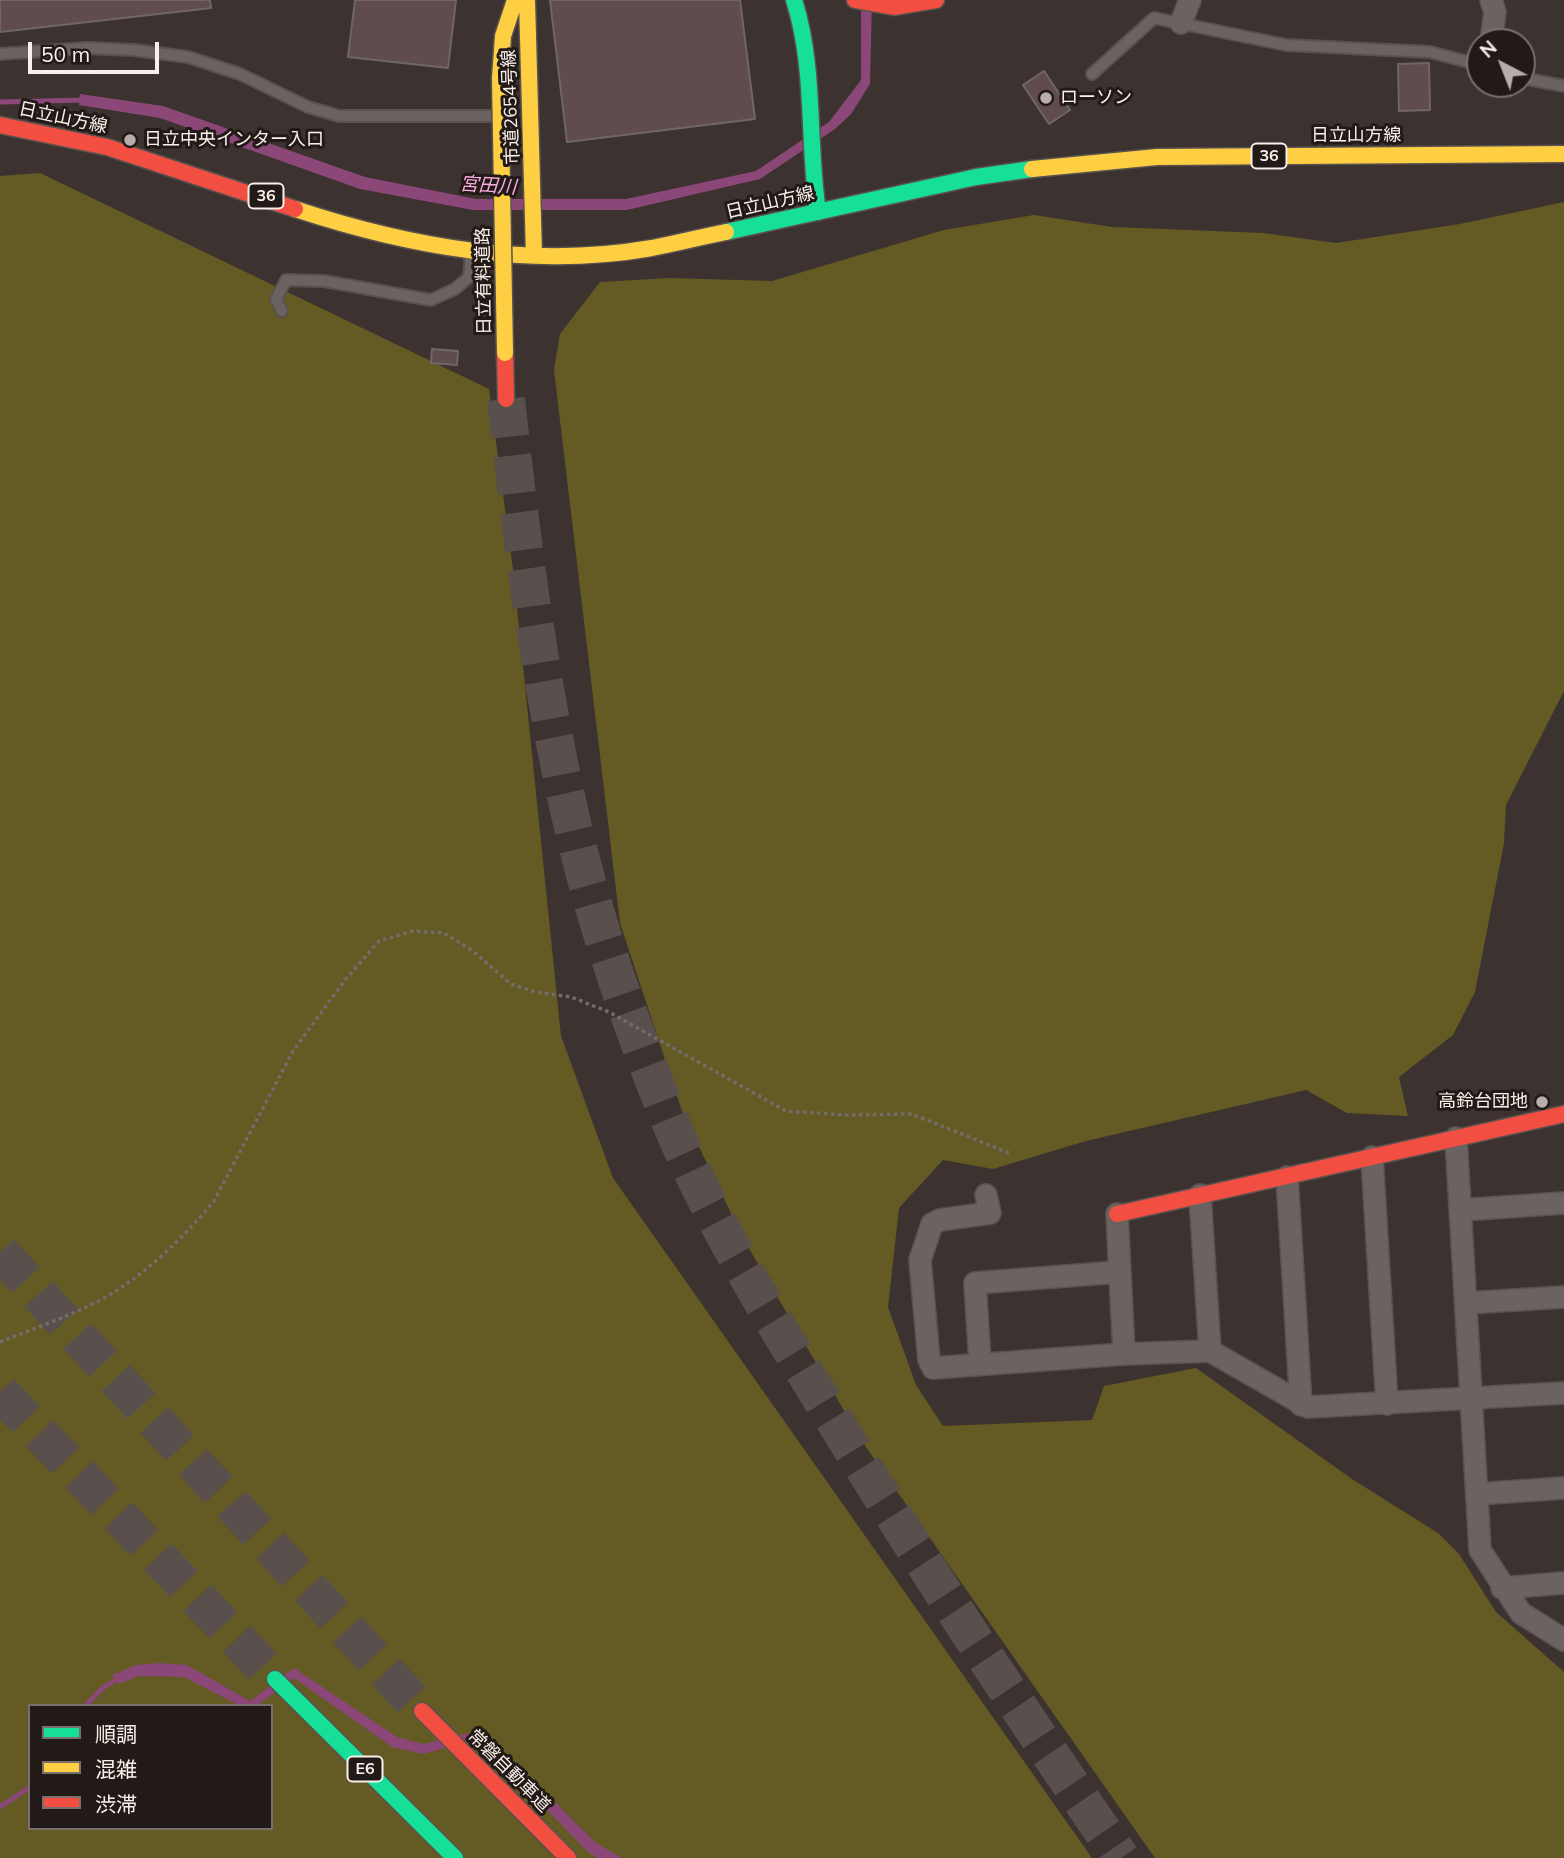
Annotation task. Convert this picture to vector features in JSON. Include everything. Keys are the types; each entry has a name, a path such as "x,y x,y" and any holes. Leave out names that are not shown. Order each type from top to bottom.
{"main road":[{"name":"日立有料道路","path":"506,399 499,78 503,36 515,0"},
{"name":"市道2654号線","path":"527,0 526,117 533,175 534,255"},
{"path":"855,0 880,5 912,6 936,0"},
{"path":"796,7 808,55 811,176 818,212"},
{"name":"日立山方線","path":"0,125 117,149 384,234 471,251 534,255 597,254 651,248 1016,169 1143,158 1564,154"},
{"path":"1117,1214 1564,1114"},
{"name":"E6","path":"275,1679 455,1858"},
{"name":"常磐自動車道","path":"422,1711 568,1858"}],"street":[{"path":"1181,23 1189,0"},
{"path":"1491,0 1495,12 1493,28"},
{"path":"1456,1138 1480,1550 1502,1588 1521,1613 1564,1640"},
{"path":"1372,1157 1387,1404"},
{"path":"1287,1177 1301,1405"},
{"path":"986,1195 989,1213 940,1220 932,1224 920,1261 929,1360 933,1368 980,1362 1210,1351 1308,1407 1564,1393"},
{"path":"1200,1195 1210,1351"},
{"path":"1461,1210 1564,1203"},
{"path":"1117,1214 1124,1354"},
{"path":"980,1362 975,1283 1119,1272"},
{"path":"1466,1303 1564,1297"},
{"path":"1477,1494 1564,1488"},
{"path":"1502,1588 1564,1583"}],"lane":[{"path":"1092,74 1154,18 1286,45 1430,52 1466,61"},
{"path":"0,54 87,48 134,50 188,57 240,74 308,107 339,116 507,116"},
{"path":"1536,81 1564,86"},
{"path":"282,311 276,299 286,280 324,281 431,300 455,289 469,277 471,251"}],"path":[{"path":"0,1342 84,1308 132,1280 197,1221 214,1201 293,1051 345,980 379,941 413,931 444,933 473,951 511,984 536,992 571,996 609,1013 786,1111 847,1115 912,1114 1009,1153"}],"shaded area":[{"path":"861,0 872,0 870,84 851,114 835,129 760,179 627,210 473,210 360,189 160,118 79,105 80,94 163,106 365,177 476,199 626,199 756,171 829,122 861,80"},
{"path":"40,173 489,389 513,569 561,1036 613,1178 1092,1858 0,1858 0,176"},
{"path":"1564,202 1564,691 1506,805 1504,843 1475,992 1453,1035 1399,1077 1408,1116 1347,1113 1306,1090 1086,1141 993,1169 943,1160 899,1208 888,1307 916,1385 943,1426 1092,1420 1104,1386 1196,1368 1352,1479 1438,1533 1459,1554 1496,1612 1564,1672 1564,1858 1155,1858 863,1443 744,1240 683,1114 620,923 554,370 560,334 600,282 670,278 772,281 944,230 1034,215 1112,227 1263,233 1336,243 1460,224"},
{"path":"136,1665 187,1665 250,1701 294,1668 397,1737 423,1744 482,1730 596,1843 622,1858 597,1858 588,1852 478,1739 423,1754 392,1747 294,1678 260,1704 236,1704 184,1677 139,1676 119,1684 112,1675"}],"building":[{"path":"0,0 210,0 211,8 0,32"},
{"path":"355,0 456,0 448,68 348,57"},
{"path":"550,0 740,0 755,119 567,142"},
{"path":"1429,63 1430,110 1399,111 1398,64"},
{"name":"ローソン","path":"1044,71 1070,110 1049,124 1023,85"},
{"path":"432,349 458,351 457,365 431,363"}],"waterway":[{"name":"宮田川","path":"0,102 84,100"},
{"path":"87,1704 103,1688 120,1677"},
{"path":"0,1807 28,1788"}],"tunnel":[{"path":"506,399 532,607 570,814 590,894 615,973 673,1128 727,1240 812,1383 938,1585 1121,1858"},
{"path":"0,1252 422,1711"},
{"path":"0,1392 275,1679"}],"traffic: fast":[{"path":"794,0 805,52 818,212"},
{"path":"726,232 976,177 1032,169"},
{"path":"275,1679 455,1858"}],"traffic: slow":[{"path":"500,78 503,36 515,0"},
{"path":"527,0 534,255"},
{"path":"500,78 505,353"},
{"path":"1032,169 1157,157 1564,154"},
{"path":"295,209 427,244 517,255 607,254 652,248 726,232"}],"traffic: jam":[{"path":"855,0 894,7 936,0"},
{"path":"0,125 107,147 295,209"},
{"path":"505,353 506,399"},
{"path":"1117,1214 1564,1114"},
{"path":"422,1711 568,1858"}],"place":[{"name":"ローソン","path":"1046,98"},
{"name":"日立中央インター入口","path":"130,140"},
{"name":"高鈴台団地","path":"1542,1102"}]}
